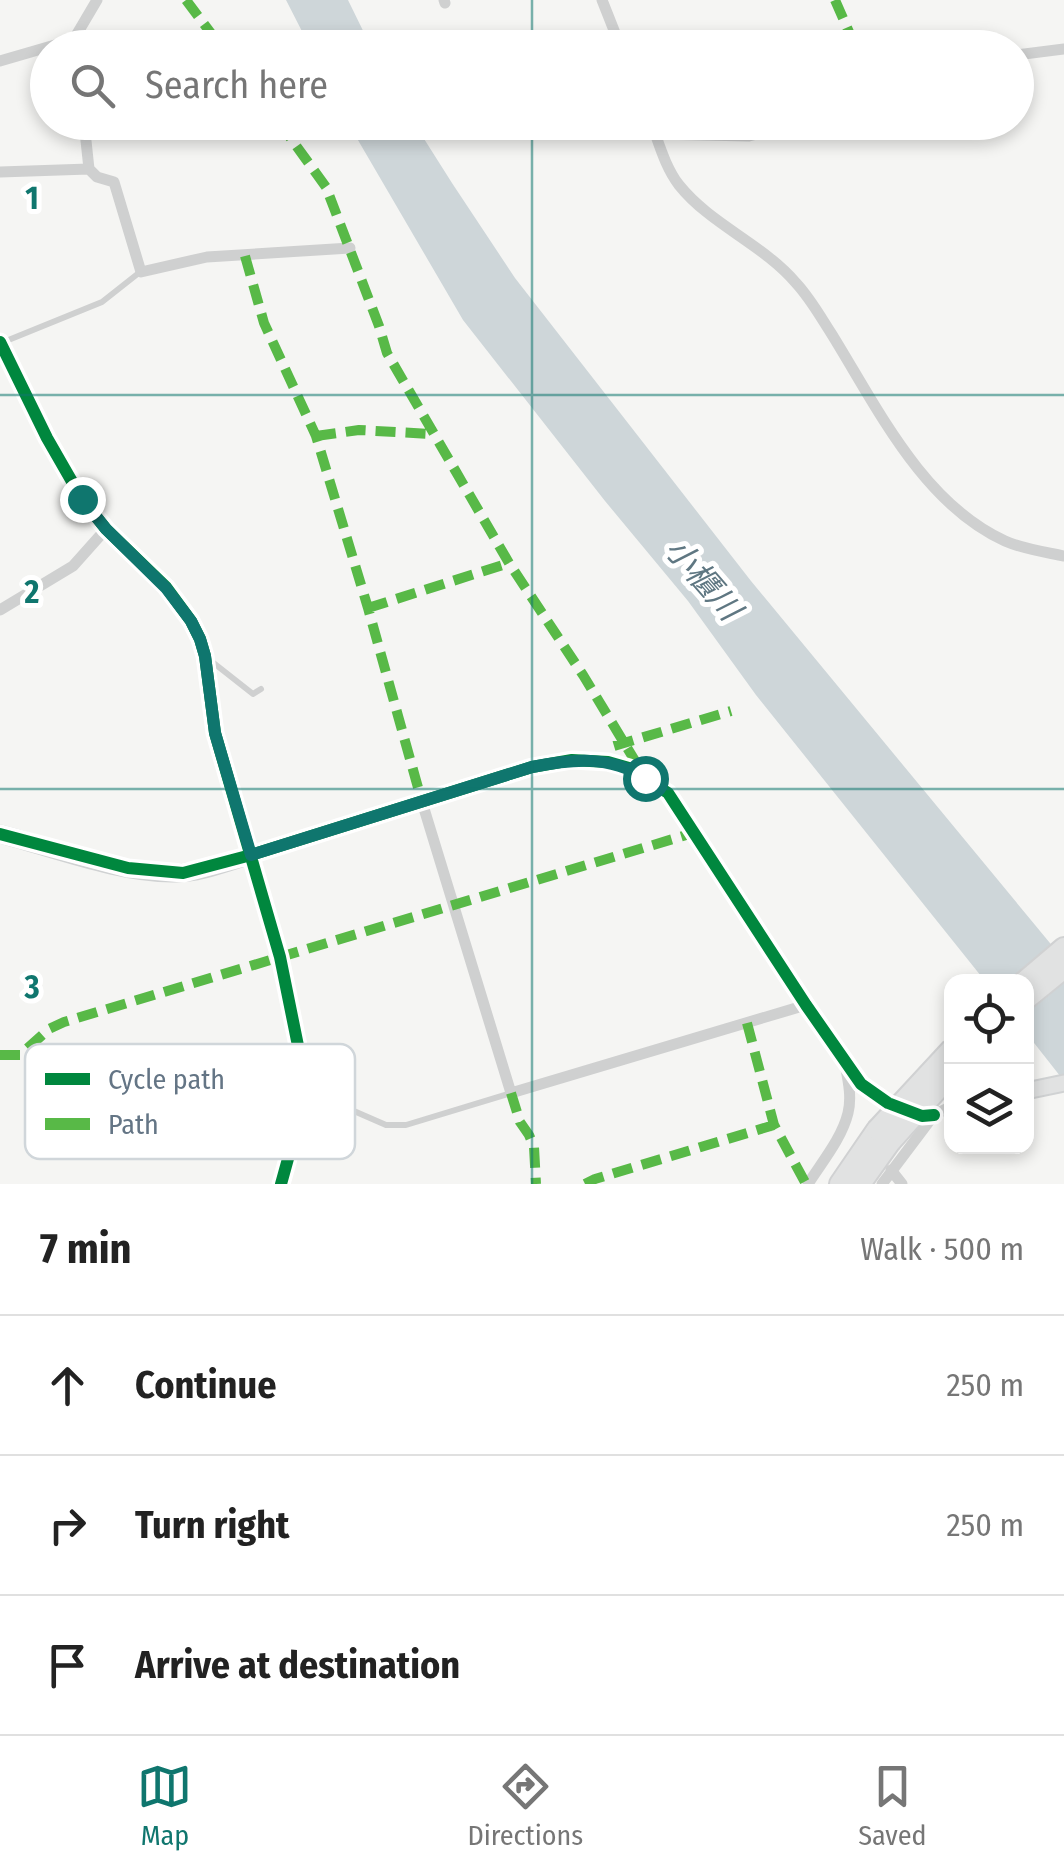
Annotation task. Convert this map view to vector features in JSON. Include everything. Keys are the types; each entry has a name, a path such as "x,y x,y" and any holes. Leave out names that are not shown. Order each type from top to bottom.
{"highway":[{"path":"1033,974 1064,948"},
{"path":"1034,992 1064,968"},
{"path":"840,1184 944,1059"},
{"path":"860,1184 883,1136 944,1080"}],"street":[{"path":"80,30 98,0"},
{"path":"602,0 614,30"},
{"path":"1034,53 1064,49"},
{"path":"0,61 30,52"},
{"path":"86,140 89,170"},
{"path":"658,140 671,173 690,197 781,267 804,292 908,456 938,493 964,518 1004,540 1064,556"},
{"path":"0,172 89,170 114,182 142,272 208,257 350,248"},
{"path":"0,342 82,499 106,529 166,588 200,639 215,733 280,958 298,1044"},
{"path":"0,610 73,566 106,529"},
{"path":"0,834 128,868 162,873 197,870 532,767 598,760 630,768 668,793 861,1084 888,1104 922,1116 944,1110"},
{"path":"422,802 511,1094 806,1005"},
{"path":"808,1184 842,1130 849,1111 850,1090 844,1062"},
{"path":"1034,1089 1064,1083"},
{"path":"882,1184 934,1114"},
{"path":"280,1184 287,1159"},
{"path":"891,1170 902,1184"}],"lane":[{"path":"0,342 102,302 142,272"},
{"path":"205,656 253,694 261,689"},
{"path":"355,1111 386,1125 406,1126 511,1094"}],"water":[{"path":"286,0 348,0 363,30 301,30"},
{"name":"小櫃川","path":"358,140 425,140 515,278 751,581 1064,960 1064,1081 1034,1043 1034,974 979,974 756,695 688,601 463,320"}],"marked path":[{"path":"186,0 208,30"},
{"path":"835,0 848,30"},
{"path":"292,140 326,187 387,353 509,563 643,774"},
{"path":"245,256 264,323 316,436 422,802"},
{"path":"316,436 359,430 432,434"},
{"path":"368,608 509,563"},
{"path":"614,746 731,711"},
{"path":"32,1044 64,1022 693,833"},
{"path":"747,1023 774,1125 806,1184"},
{"path":"0,1055 20,1055 25,1051"},
{"path":"511,1093 520,1122 534,1147 536,1184"},
{"path":"585,1184 774,1125"}],"cycle path":[{"path":"0,342 82,499 106,529 166,587 200,639 215,733 280,957 298,1044"},
{"path":"0,834 128,868 183,873 532,767 572,760 608,762 629,768 668,793 861,1084 888,1103 922,1116 934,1115"},
{"path":"281,1184 288,1159"}],"route":[{"path":"82,499 106,529 166,588 200,639 215,733 251,855 532,767 598,760 630,768 645,778"}]}
